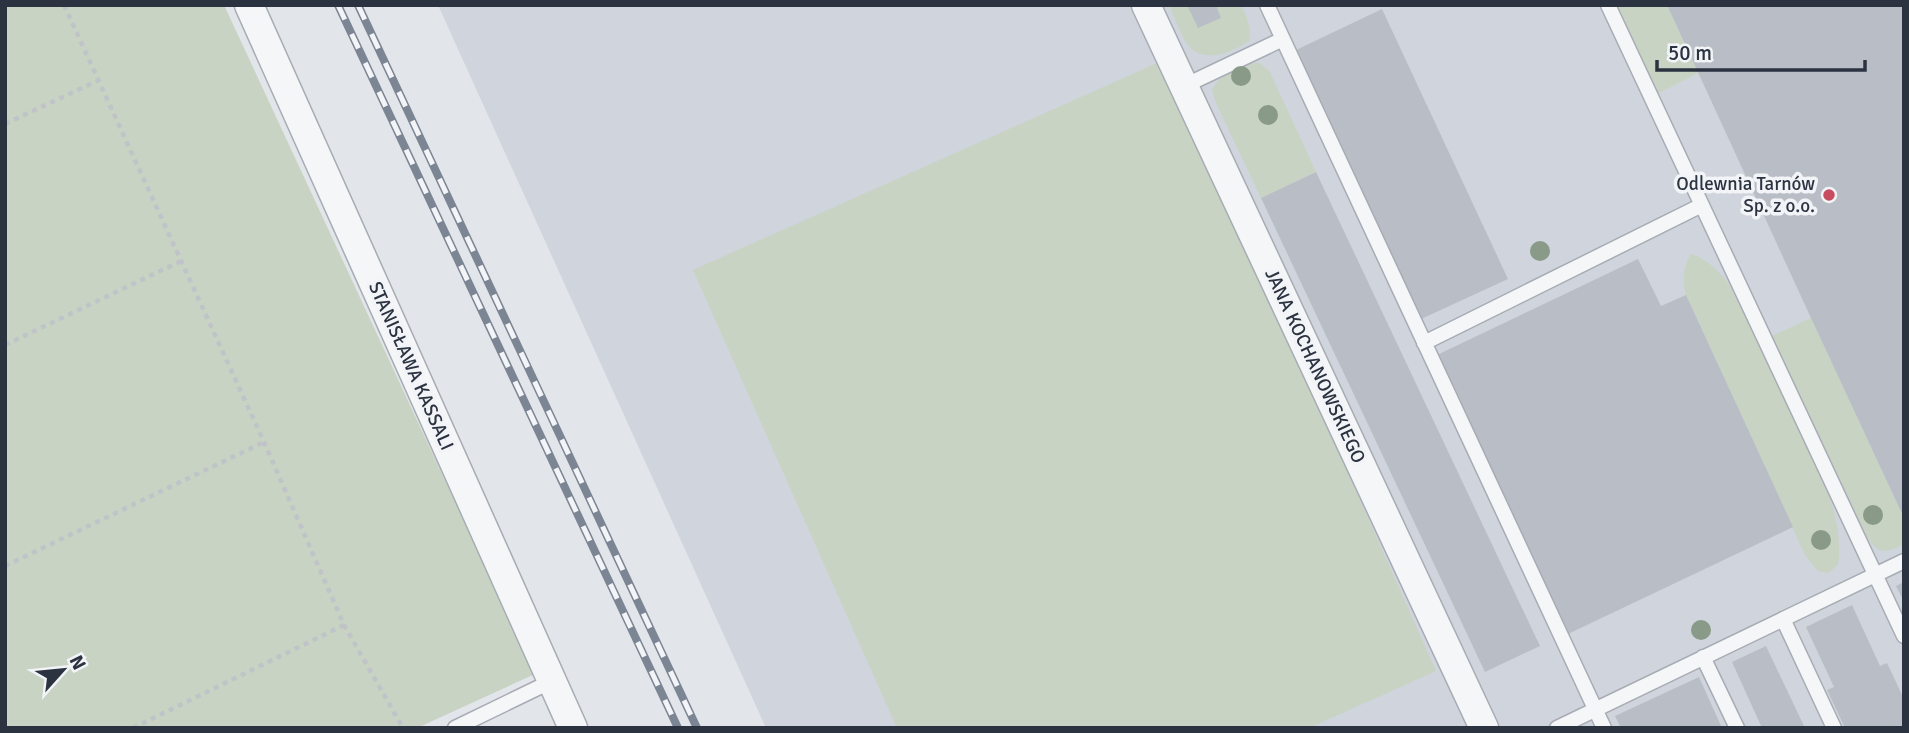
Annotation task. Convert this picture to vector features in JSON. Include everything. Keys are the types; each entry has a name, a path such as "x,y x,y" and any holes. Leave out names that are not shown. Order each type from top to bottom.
{"street":[{"name":"STANISŁAWA KASSALI","path":"249,5 573,728"},
{"name":"JANA KOCHANOWSKIEGO","path":"1146,5 1484,728"}],"lane":[{"path":"1267,5 1604,728"},
{"path":"1608,5 1904,636"},
{"path":"1184,86 1283,39"},
{"path":"1424,343 1702,205"},
{"path":"1557,728 1904,561"},
{"path":"1783,619 1834,728"},
{"path":"1703,657 1737,728"},
{"path":"455,728 552,681"}],"path":[{"path":"64,5 264,442 344,625 403,728"},
{"path":"5,124 99,80"},
{"path":"5,345 181,261"},
{"path":"5,566 264,442"},
{"path":"133,728 344,625"}],"shaded area":[{"path":"438,5 1904,5 1904,728 766,728"}],"green space":[{"path":"5,5 224,5 535,674 417,728 5,728"},
{"path":"1169,5 1241,5 1249,27 1249,41 1218,55 1195,51 1180,31"},
{"path":"1616,5 1667,5 1698,73 1657,94"},
{"path":"1164,60 1436,671 1309,728 897,728 693,270"},
{"path":"1260,63 1270,72 1316,172 1261,198 1212,90 1220,78 1232,70"},
{"path":"1691,254 1713,267 1730,286 1824,481 1839,544 1838,565 1828,573 1818,571 1805,555 1686,295 1684,274"},
{"path":"1811,318 1904,518 1904,544 1893,549 1880,550 1868,539 1772,336"}],"building":[{"path":"1187,5 1216,5 1221,18 1198,28"},
{"name":"Odlewnia Tarnów Sp. z o.o.","path":"1667,5 1904,5 1904,518 1811,318"},
{"path":"1382,9 1508,279 1419,320 1294,51"},
{"path":"1316,172 1540,646 1485,672 1261,198"},
{"path":"1638,259 1661,306 1686,295 1793,527 1568,634 1435,356"},
{"path":"1904,582 1904,602 1896,586"},
{"path":"1852,605 1880,666 1887,663 1904,699 1904,728 1845,728 1827,690 1834,687 1806,627"},
{"path":"1766,646 1805,728 1762,728 1732,662"},
{"path":"1699,677 1722,728 1621,728 1615,716"}],"railway":[{"path":"338,5 678,728"},
{"path":"358,5 697,728"}],"place":[{"name":"Odlewnia Tarnów Sp. z o.o.","path":"1829,195"}]}
